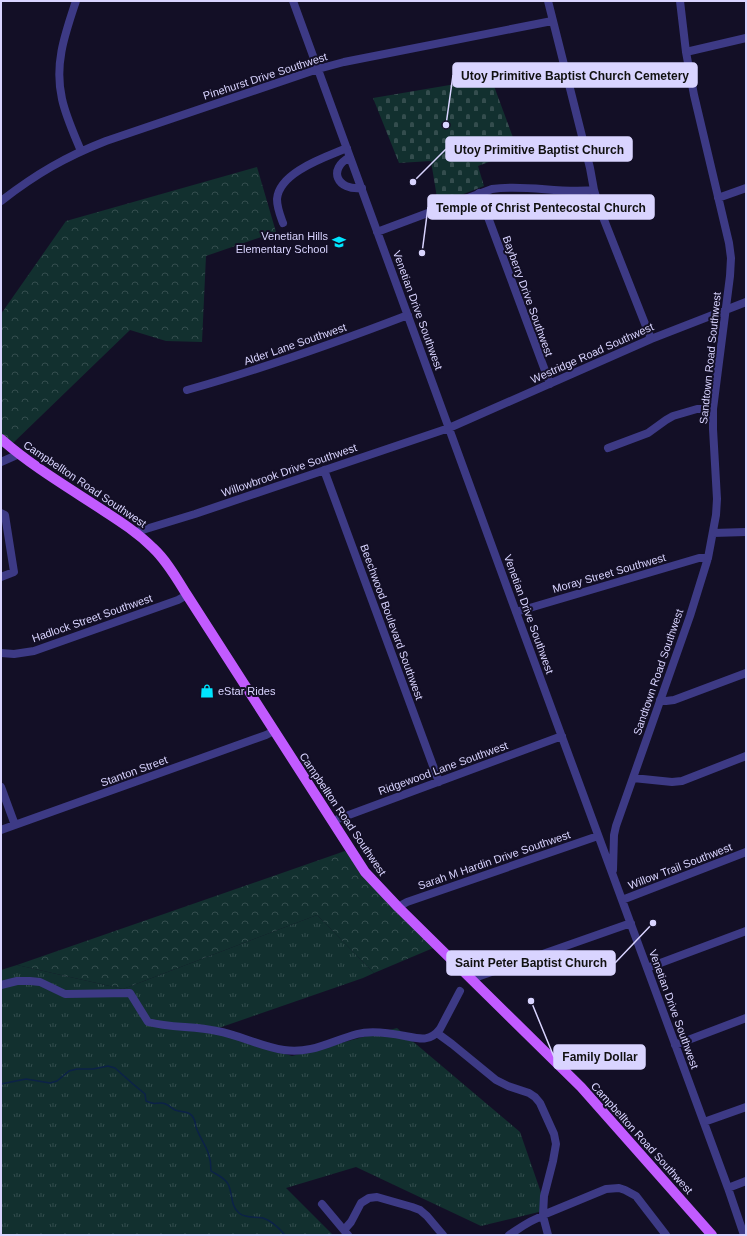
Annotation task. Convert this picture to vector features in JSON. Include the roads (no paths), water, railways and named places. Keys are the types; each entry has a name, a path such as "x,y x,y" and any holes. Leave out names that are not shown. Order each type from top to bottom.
{"main road":[{"name":"Campbellton Road Southwest","path":"1,439 41,471 136,532 165,561 365,872 398,907 581,1088 712,1235"}],"street":[{"path":"76,1 63,39 59,70 62,101 81,151"},
{"name":"Venetian Drive Southwest","path":"293,1 704,1122 744,1235"},
{"path":"548,1 599,207 651,339"},
{"name":"Sandtown Road Southwest","path":"613,875 613,848 616,826 690,616 708,558 716,514 717,499 713,409 731,258 694,95 686,52 680,1"},
{"name":"Pinehurst Drive Southwest","path":"1,201 44,170 81,151 106,141 318,69 344,62 552,21"},
{"path":"686,52 746,38"},
{"path":"283,223 278,208 277,198 280,190 288,178 299,170 347,148"},
{"path":"350,157 341,164 337,171 337,176 339,181 346,187 356,189 362,188"},
{"path":"377,232 492,189 506,187 579,192 594,190"},
{"path":"718,198 746,188"},
{"name":"Bayberry Drive Southwest","path":"479,193 550,384"},
{"name":"Westridge Road Southwest","path":"449,428 651,339 746,302"},
{"name":"Alder Lane Southwest","path":"187,390 228,379 408,315"},
{"path":"608,448 648,433 672,416 697,409 713,409"},
{"name":"Willowbrook Drive Southwest","path":"136,532 195,514 449,428"},
{"path":"1,462 19,454"},
{"name":"Beechwood Boulevard Southwest","path":"324,470 439,782"},
{"path":"1,514 5,515 14,572 1,577"},
{"path":"713,533 746,532"},
{"name":"Moray Street Southwest","path":"516,612 699,558 708,558"},
{"name":"Hadlock Street Southwest","path":"1,653 14,654 34,651 178,600 187,595"},
{"path":"660,700 674,700 746,673"},
{"name":"Stanton Street","path":"1,830 274,731"},
{"name":"Ridgewood Lane Southwest","path":"332,822 562,736"},
{"path":"632,778 672,782 682,781 746,756"},
{"path":"1,787 15,825"},
{"name":"Sarah M Hardin Drive Southwest","path":"398,907 407,902 598,836"},
{"name":"Willow Trail Southwest","path":"622,900 746,852"},
{"path":"472,980 631,923"},
{"path":"647,968 746,931"},
{"path":"1,985 17,981 30,980 40,982 65,994 130,993 148,1022 160,1025 217,1031 238,1036 272,1048 291,1051 313,1049 365,1032 390,1033 421,1039 430,1038 440,1029 460,991"},
{"path":"675,1045 746,1018"},
{"path":"437,1033 496,1080 529,1093 536,1097 540,1103 554,1134 556,1144 544,1196 543,1215 606,1189 619,1188 636,1196 666,1235"},
{"path":"704,1122 746,1106"},
{"path":"728,1188 746,1181"},
{"path":"322,1204 346,1232 361,1203 369,1198 378,1197 420,1210 443,1235"},
{"path":"508,1235 536,1218 544,1216 548,1235"}],"waterway":[{"path":"1,1084 26,1079 50,1083 57,1081 69,1071 77,1069 93,1069 108,1066 115,1068 145,1094 146,1101 165,1104 175,1110 187,1112 192,1115 198,1133 210,1157 211,1171 228,1184 236,1210 245,1216 266,1219 275,1225 285,1235"}],"place":[{"name":"Utoy Primitive Baptist Church Cemetery","path":"446,125"},
{"name":"Utoy Primitive Baptist Church","path":"413,182"},
{"name":"Venetian Hills Elementary School","path":"339,242"},
{"name":"Temple of Christ Pentecostal Church","path":"422,253"},
{"name":"eStar Rides","path":"207,691"},
{"name":"Saint Peter Baptist Church","path":"653,923"},
{"name":"Family Dollar","path":"531,1001"}]}
